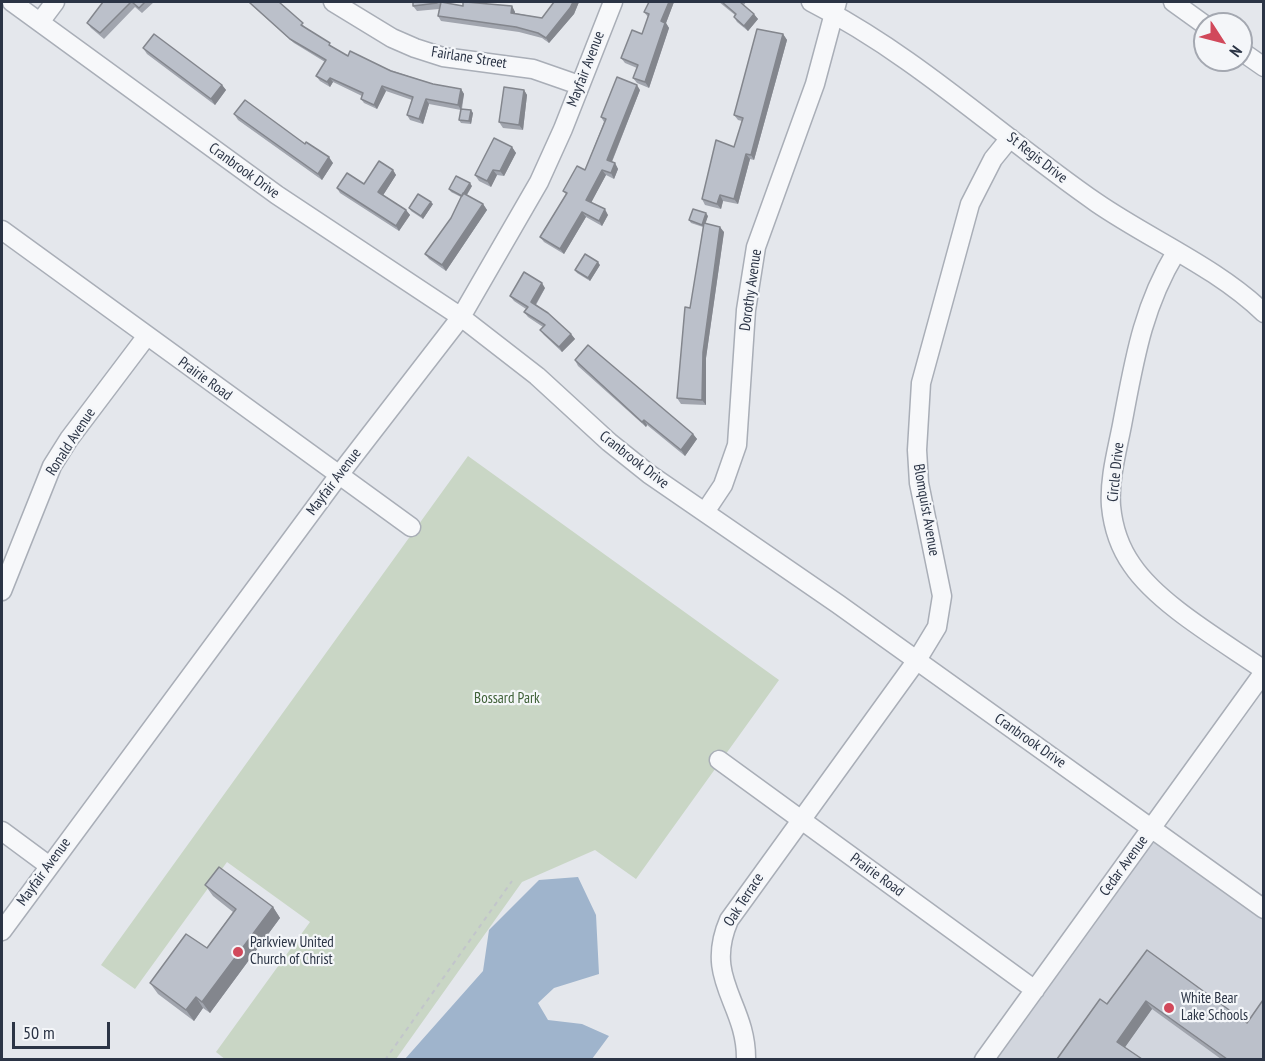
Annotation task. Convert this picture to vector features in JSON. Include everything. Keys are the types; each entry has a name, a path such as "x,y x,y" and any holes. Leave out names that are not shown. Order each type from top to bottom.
{"street":[{"name":"Cranbrook Drive","path":"12,2 278,195 461,317 537,376 609,442 1263,909"},
{"path":"40,22 55,2"},
{"name":"Fairlane Street","path":"333,2 357,8 415,48 443,57 533,69 579,85"},
{"name":"Mayfair Avenue","path":"2,931 48,865 339,475 461,317 539,182 613,2"},
{"name":"St Regis Drive","path":"811,2 836,8 1099,204 1231,286 1263,314"},
{"path":"1173,2 1193,16"},
{"name":"Dorothy Avenue","path":"705,512 727,475 737,445 746,310 756,247 815,84 836,8"},
{"name":"Blomquist Avenue","path":"800,819 917,660 937,627 942,596 919,483 916,450 921,383 970,204 993,159 1010,138"},
{"name":"Prairie Road","path":"2,230 146,337 411,526"},
{"name":"Circle Drive","path":"1176,252 1149,302 1139,336 1112,477 1111,505 1114,526 1131,564 1143,580 1263,671"},
{"name":"Ronald Avenue","path":"2,591 52,466 69,439 146,337"},
{"name":"Cedar Avenue","path":"984,1059 1263,671"},
{"name":"Prairie Road","path":"719,760 1035,990"},
{"name":"Oak Terrace","path":"746,1059 743,1028 723,982 720,968 723,933 738,906 800,819"},
{"path":"2,831 48,865"}],"path":[{"path":"385,1059 512,881"}],"shaded area":[{"path":"1151,828 1263,909 1263,1059 985,1060"}],"green space":[{"name":"Bossard Park","path":"468,456 779,680 636,879 595,850 522,882 396,1059 226,1060 216,1052 310,922 227,862 135,989 101,965"}],"water":[{"path":"578,877 596,915 599,974 554,988 538,1003 548,1020 582,1024 609,1036 592,1059 405,1059 483,971 489,930 539,880"}],"building":[{"path":"103,2 131,2 100,33 87,23"},
{"path":"132,2 145,2 139,8"},
{"path":"249,2 279,2 303,23 301,25 348,56 350,51 391,71 433,84 461,89 458,105 426,99 419,119 407,115 413,97 382,86 374,105 361,99 363,93 330,78 327,82 316,76 326,60 290,39"},
{"path":"413,2 436,2 437,3 413,6"},
{"path":"441,2 463,6 463,2 512,6 511,13 542,18 554,2 573,2 546,38 538,33 516,27 438,16"},
{"path":"649,2 669,2 661,21 665,23 645,82 633,78 638,65 621,58 632,30 642,34 649,14 644,12"},
{"path":"722,2 740,2 754,14 744,26 734,17 736,14"},
{"path":"757,29 783,34 751,155 746,154 734,199 720,195 717,204 702,199 716,140 734,147 743,118 734,115"},
{"path":"154,34 222,85 211,99 143,48"},
{"path":"617,77 637,85 607,160 615,163 611,173 602,170 586,200 605,209 599,221 582,212 560,249 540,237 567,193 563,191 577,166 585,170 606,119 601,117"},
{"path":"504,87 524,90 519,125 499,122"},
{"path":"245,100 305,144 306,142 329,157 318,174 234,114"},
{"path":"461,109 471,110 469,121 459,120"},
{"path":"494,138 512,147 500,171 493,170 487,181 475,175"},
{"path":"379,161 393,170 378,192 406,210 396,226 337,188 347,173 364,184"},
{"path":"456,176 470,183 462,196 449,189"},
{"path":"463,193 483,204 442,265 425,254 451,218"},
{"path":"418,194 431,202 421,216 409,208"},
{"path":"693,209 706,213 702,225 689,220"},
{"path":"704,223 720,227 703,352 702,400 677,398 685,307 690,308"},
{"path":"585,254 598,262 588,278 575,270"},
{"path":"524,272 542,283 531,302 548,313 571,334 559,347 540,330 545,325 524,312 528,307 510,296"},
{"path":"588,345 693,434 681,450 644,420 642,422 575,360"},
{"name":"Parkview United Church of Christ","path":"219,867 273,907 202,1002 196,997 186,1010 150,983 186,934 207,948 236,909 205,885"},
{"name":"White Bear Lake Schools","path":"1147,950 1247,1023 1263,1000 1263,1059 1227,1059 1146,1001 1117,1042 1142,1059 1057,1059 1100,999 1107,1004"}],"place":[{"name":"Parkview United Church of Christ","path":"238,952"},
{"name":"White Bear Lake Schools","path":"1169,1008"}]}
